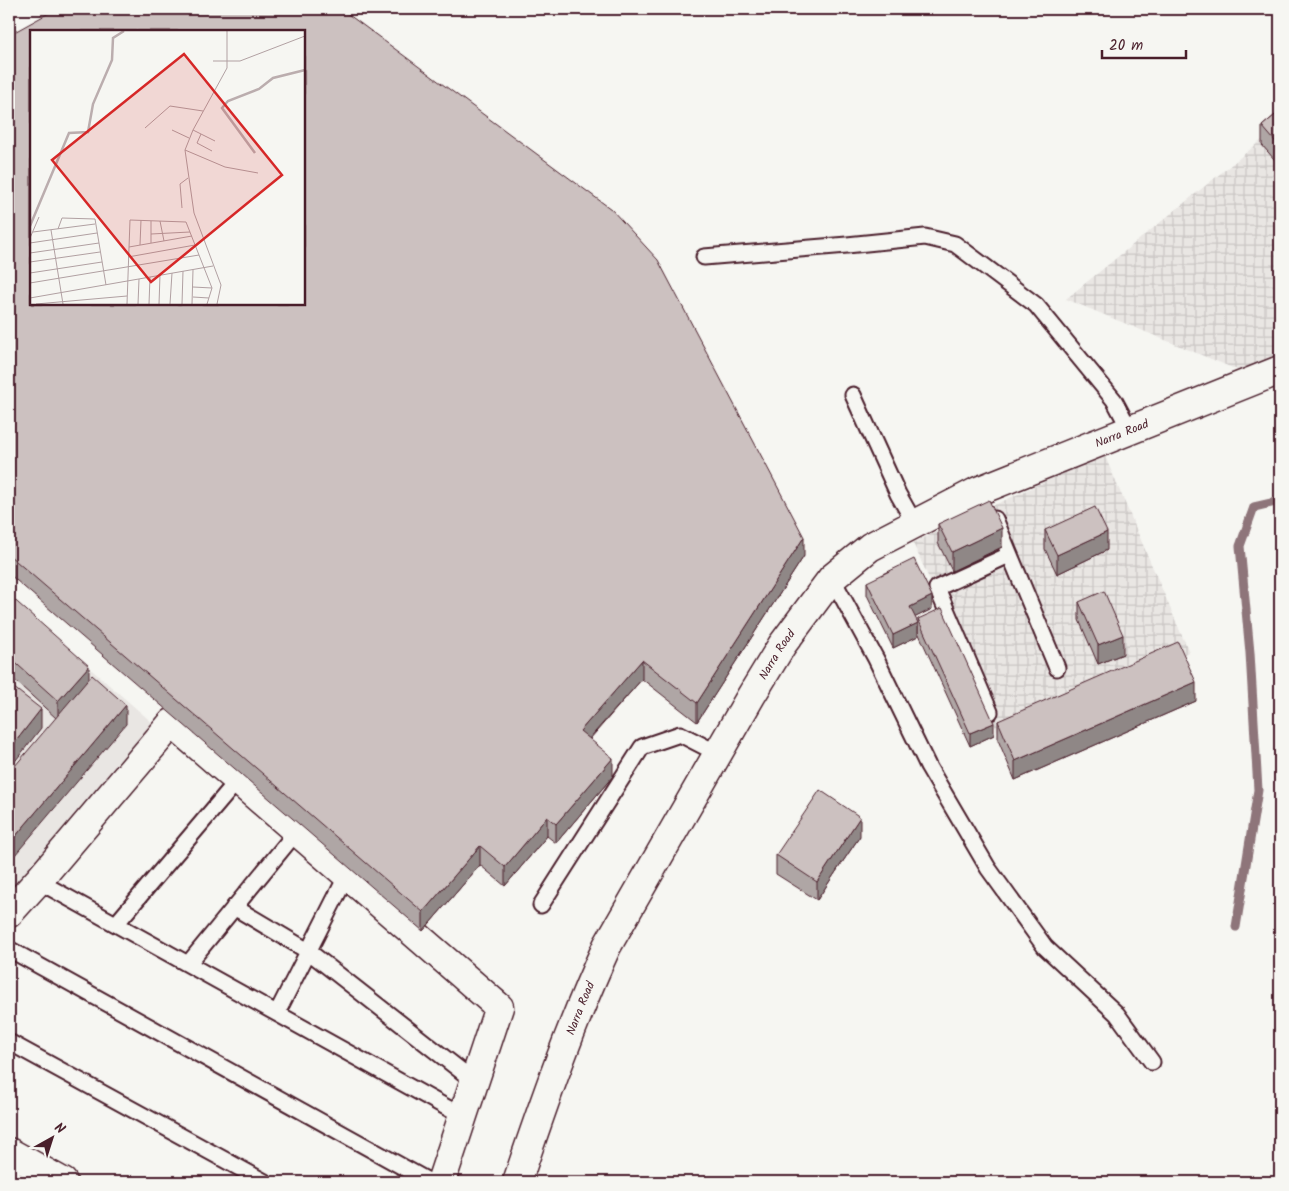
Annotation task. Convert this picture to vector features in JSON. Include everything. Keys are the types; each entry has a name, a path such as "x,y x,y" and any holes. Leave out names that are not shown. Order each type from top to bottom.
{"street":[{"name":"Narra Road","path":"517,1182 588,988 607,946 717,753 782,645 832,578 870,546 978,492 1280,370"},
{"path":"9,913 172,723 499,1007 442,1182"},
{"path":"13,1161 63,1182"}],"lane":[{"path":"704,257 848,246 925,237 955,244 1036,305 1114,400 1130,430"},
{"path":"852,395 898,494 915,524"},
{"path":"978,492 997,522 1057,668"},
{"path":"990,712 937,588 1009,555"},
{"path":"832,578 876,659 928,766 988,868 1044,947 1117,1014 1152,1062"},
{"path":"541,905 642,747 680,734 717,753"},
{"path":"116,924 238,780"},
{"path":"188,964 297,831"},
{"path":"277,1012 347,875"},
{"path":"38,881 462,1116"},
{"path":"234,907 308,951 474,1081"},
{"path":"9,949 430,1182"},
{"path":"9,1042 265,1182"}],"shaded area":[{"path":"1280,125 1280,354 1240,371 1066,299"},
{"path":"1104,454 1189,652 999,734 913,543"},
{"path":"9,598 154,724 9,895"}],"building":[{"path":"56,9 341,9 611,209 658,260 804,537 697,703 642,660 580,731 613,758 556,824 547,817 505,867 480,846 423,912 9,555 9,35"},
{"path":"1280,111 1280,147 1262,126"},
{"path":"989,500 1002,528 952,552 938,524"},
{"path":"1095,507 1107,532 1057,555 1045,530"},
{"path":"914,559 932,596 910,607 918,623 893,635 867,582"},
{"path":"1104,591 1123,635 1098,645 1079,602"},
{"path":"9,595 89,666 58,701 9,657"},
{"path":"942,608 994,723 970,733 918,619"},
{"path":"1178,642 1196,682 1015,761 998,721"},
{"path":"92,675 126,705 9,844 9,773"},
{"path":"9,684 41,709 9,750"},
{"path":"820,790 860,817 817,882 776,855"}],"waterway":[{"path":"1236,927 1258,790 1250,653 1240,546 1254,507 1280,501"}]}
